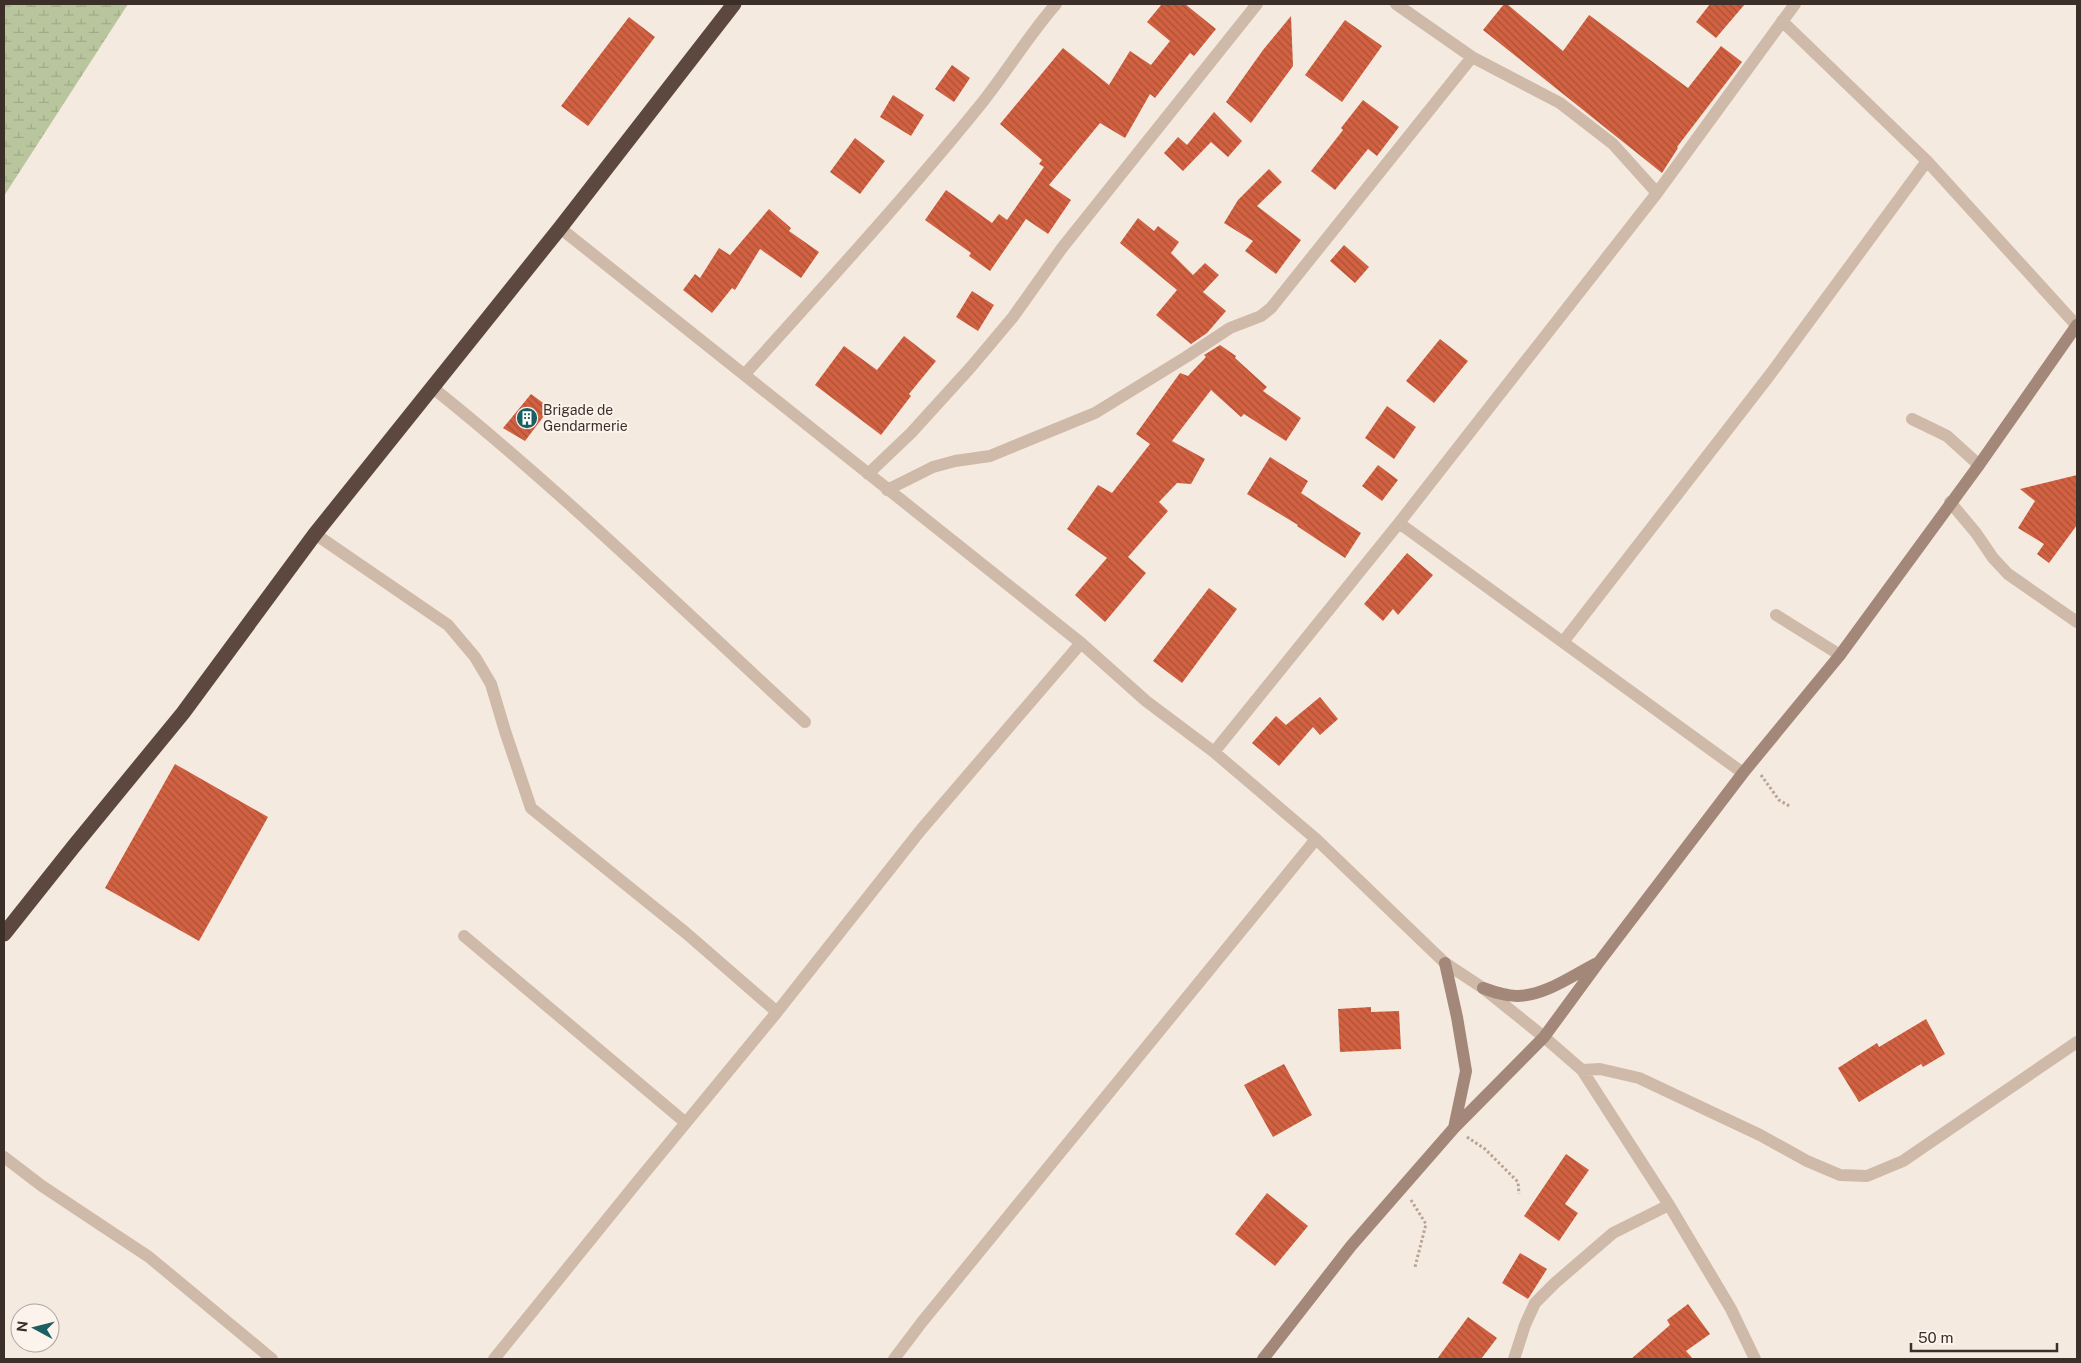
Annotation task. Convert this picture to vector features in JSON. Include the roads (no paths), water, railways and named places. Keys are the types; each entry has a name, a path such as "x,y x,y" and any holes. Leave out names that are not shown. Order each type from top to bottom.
{"highway":[{"path":"4,934 183,713 315,534 560,228 734,4"}],"street":[{"path":"745,374 886,216 978,108 1032,32 1056,4"},
{"path":"868,474 911,433 983,353 1062,248 1257,4"},
{"path":"1396,4 1472,57 1560,103 1613,144 1657,194"},
{"path":"1214,752 1399,523 1657,194 1795,4"},
{"path":"1263,1359 1351,1246 1402,1187 1454,1128 1544,1037 1747,768 1840,655 2077,326 1927,161 1782,21"},
{"path":"887,490 933,468 955,461 990,456 1095,413 1230,328 1261,316 1271,308 1472,57"},
{"path":"1563,642 1769,376 1927,161"},
{"path":"560,228 1081,644 1146,701 1214,752 1316,839 1444,963 1483,988 1582,1070 1669,1205 1731,1309 1755,1359"},
{"path":"433,388 575,511 805,722"},
{"path":"1912,419 1948,436 1979,464"},
{"path":"1950,502 1976,533 1993,558 2008,574 2077,621"},
{"path":"1399,523 1563,642 1747,768"},
{"path":"315,534 448,625 475,657 492,684 505,731 531,808 686,933 778,1012"},
{"path":"1776,615 1840,655"},
{"path":"494,1359 778,1012 920,831 1081,644"},
{"path":"894,1359 922,1322 1316,839"},
{"path":"464,936 686,1123"},
{"path":"1483,988 1501,994 1517,996 1541,991 1599,962"},
{"path":"1444,963 1457,1017 1466,1071 1454,1128"},
{"path":"1582,1070 1600,1069 1639,1078 1760,1135 1806,1161 1840,1175 1867,1176 1903,1162 2077,1042"},
{"path":"4,1158 42,1186 149,1257 272,1359"},
{"path":"1514,1359 1525,1325 1535,1303 1555,1283 1613,1233 1669,1205"}],"place":[{"name":"Brigade de Gendarmerie","path":"527,418"}]}
